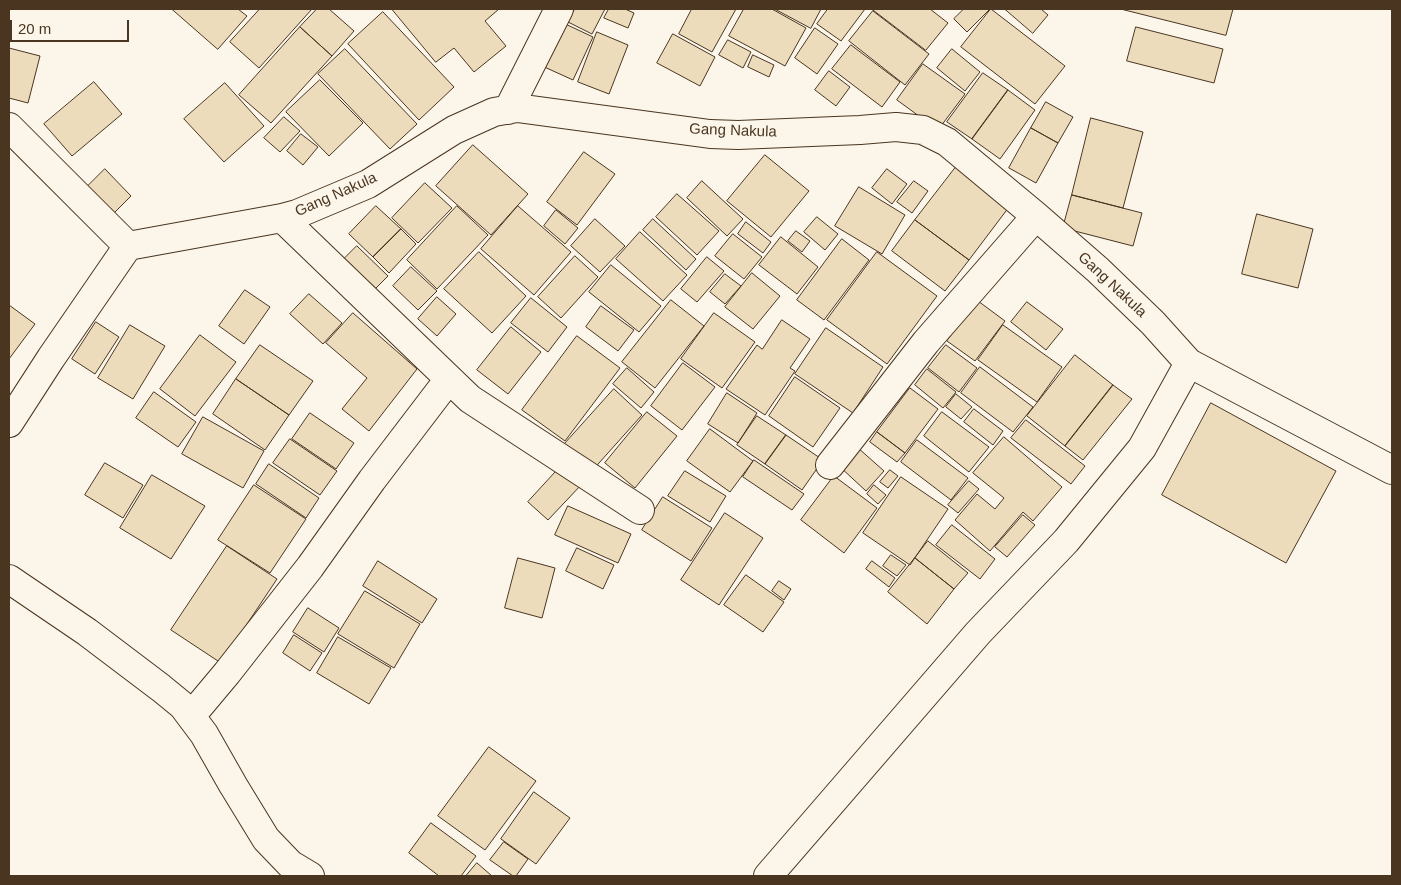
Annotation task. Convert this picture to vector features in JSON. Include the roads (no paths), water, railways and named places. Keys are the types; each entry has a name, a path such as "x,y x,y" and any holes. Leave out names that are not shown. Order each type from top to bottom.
{"street":[{"path":"508,110 559,9"},
{"name":"Gang Nakula","path":"128,246 297,214 368,184 454,130 494,112 517,108 710,134 841,131 896,127 923,130 947,142 1098,270 1153,323 1188,363 1392,470"},
{"path":"9,126 128,246 51,358 9,424"},
{"path":"830,465 926,342 1036,216"},
{"path":"282,218 470,399 640,510"},
{"path":"768,876 978,633 1078,527 1142,448 1188,363"},
{"path":"190,716 227,673 310,567 372,480 448,379"},
{"path":"9,579 87,632 183,706 204,734 266,839 290,864 310,876"}]}
